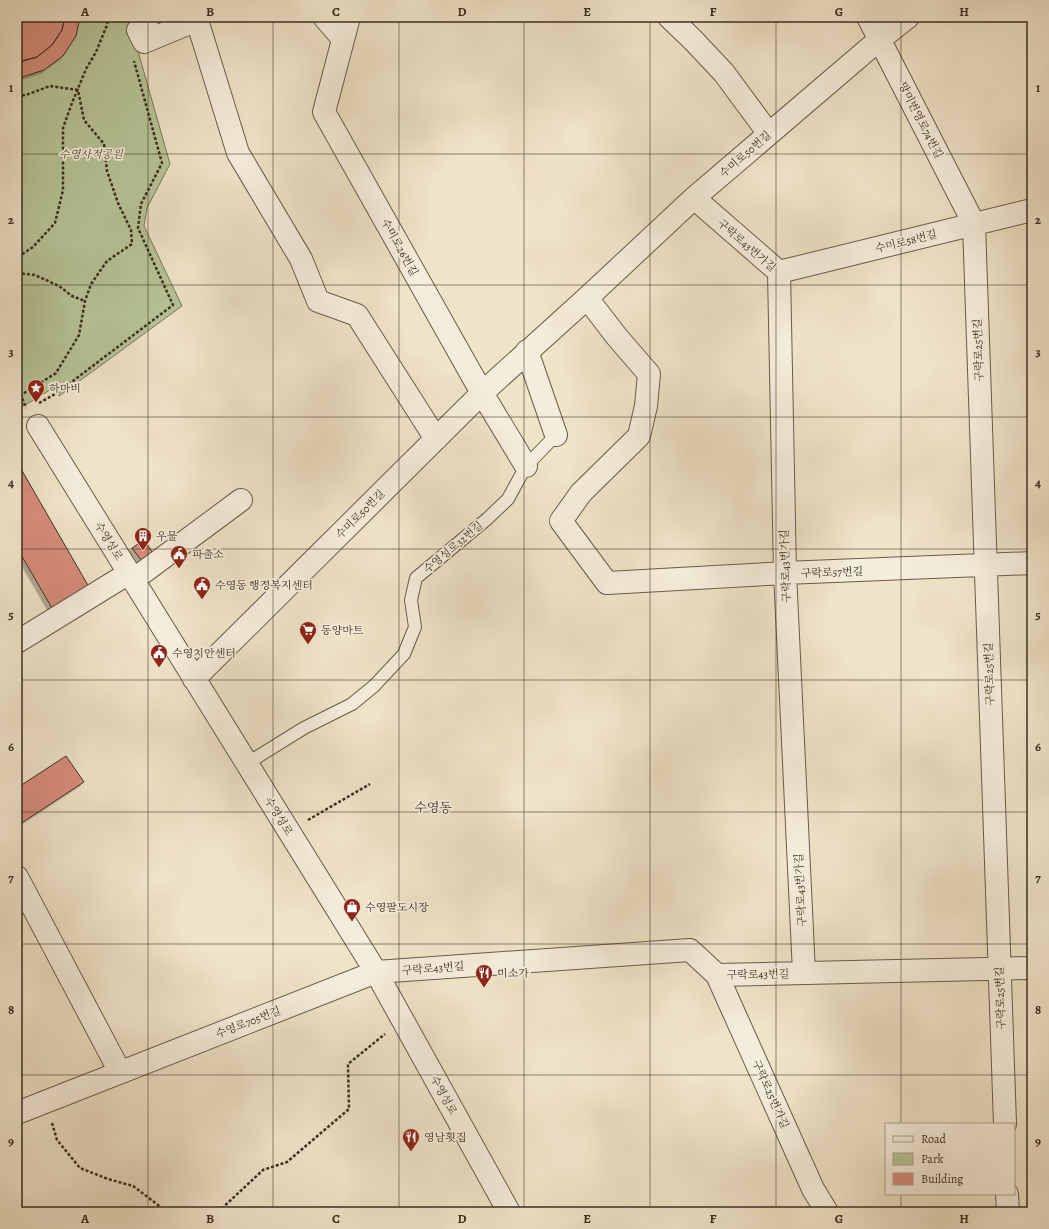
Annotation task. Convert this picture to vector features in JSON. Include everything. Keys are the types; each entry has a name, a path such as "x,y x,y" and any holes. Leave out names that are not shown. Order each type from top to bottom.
{"street":[{"path":"149,17 138,30 144,42 197,20 238,153 301,259 318,301 357,315 436,439"},
{"path":"324,17 343,39"},
{"name":"수미로26번길","path":"349,17 324,112 482,393 526,466"},
{"path":"669,17 724,73 769,134"},
{"name":"망미번영로74번길","path":"868,17 974,224"},
{"name":"수미로50번길","path":"194,679 482,393 694,198 880,39 908,17"},
{"name":"구락로43번가길","path":"694,198 779,272 784,573 804,973"},
{"name":"수미로58번길","path":"779,272 1032,210"},
{"name":"구락로25번길","path":"974,224 1005,1123"},
{"name":"구락로57번길","path":"587,298 617,337 649,374 646,406 639,436 581,493 561,521 607,583 784,573 1032,563"},
{"path":"528,351 556,435"},
{"name":"수영성로","path":"33,418 376,972 509,1212"},
{"path":"17,642 131,577 241,500"},
{"path":"17,877 120,1072"},
{"name":"구락로43번길","path":"376,972 690,950 717,975 1032,968"},
{"name":"수영로705번길","path":"17,1113 376,972"},
{"name":"구락로25번가길","path":"717,975 813,1189 827,1212"},
{"path":"1007,1195 1008,1212"}],"lane":[{"name":"수영성로32번길","path":"246,764 304,728 352,704 374,686 404,654 415,627 411,600 416,578 487,519 508,499 526,466 556,435"}],"path":[{"path":"18,257 33,247 55,223 63,190 63,128 86,69 96,52 107,25 108,17"},
{"path":"17,392 21,395 33,418 57,393 173,306 138,228 141,204 162,163 132,54"},
{"path":"17,96 26,95 50,86 78,90"},
{"path":"21,395 56,373 79,335 85,301 90,284 107,261 132,244 131,230 118,203 108,171 104,144 84,120 78,90"},
{"path":"17,248 17,261"},
{"path":"17,273 35,275 59,286 72,296 85,301"},
{"path":"289,832 370,784"},
{"path":"218,1212 262,1170 287,1162 349,1110 348,1064 402,1019"},
{"path":"47,1101 57,1140 80,1168 108,1179 133,1186 168,1212"},
{"path":"160,1212 162,1208"}],"green space":[{"name":"수영사적공원","path":"17,17 142,17 132,30 170,164 147,208 144,226 182,306 59,396 53,388 17,410"}],"building":[{"path":"17,17 65,17 62,30 52,45 37,57 17,62"},
{"path":"65,17 80,17 76,36 63,56 44,70 22,77 17,77 17,62 37,57 52,45 62,30"},
{"path":"17,462 89,587 52,608 17,548"},
{"name":"우물","path":"144,540 153,553 142,561 132,548"},
{"path":"66,756 84,782 17,826 17,788"}],"place":[{"name":"하마비","path":"36,403"},
{"name":"우물","path":"143,551"},
{"name":"파출소","path":"179,569"},
{"name":"수영동 행정복지센터","path":"202,600"},
{"name":"동양마트","path":"308,645"},
{"name":"수영치안센터","path":"159,668"},
{"name":"수영팔도시장","path":"352,922"},
{"name":"미소가","path":"484,988"},
{"name":"영남횟집","path":"411,1152"}],"district":[{"name":"수영동","path":"433,807"}]}
